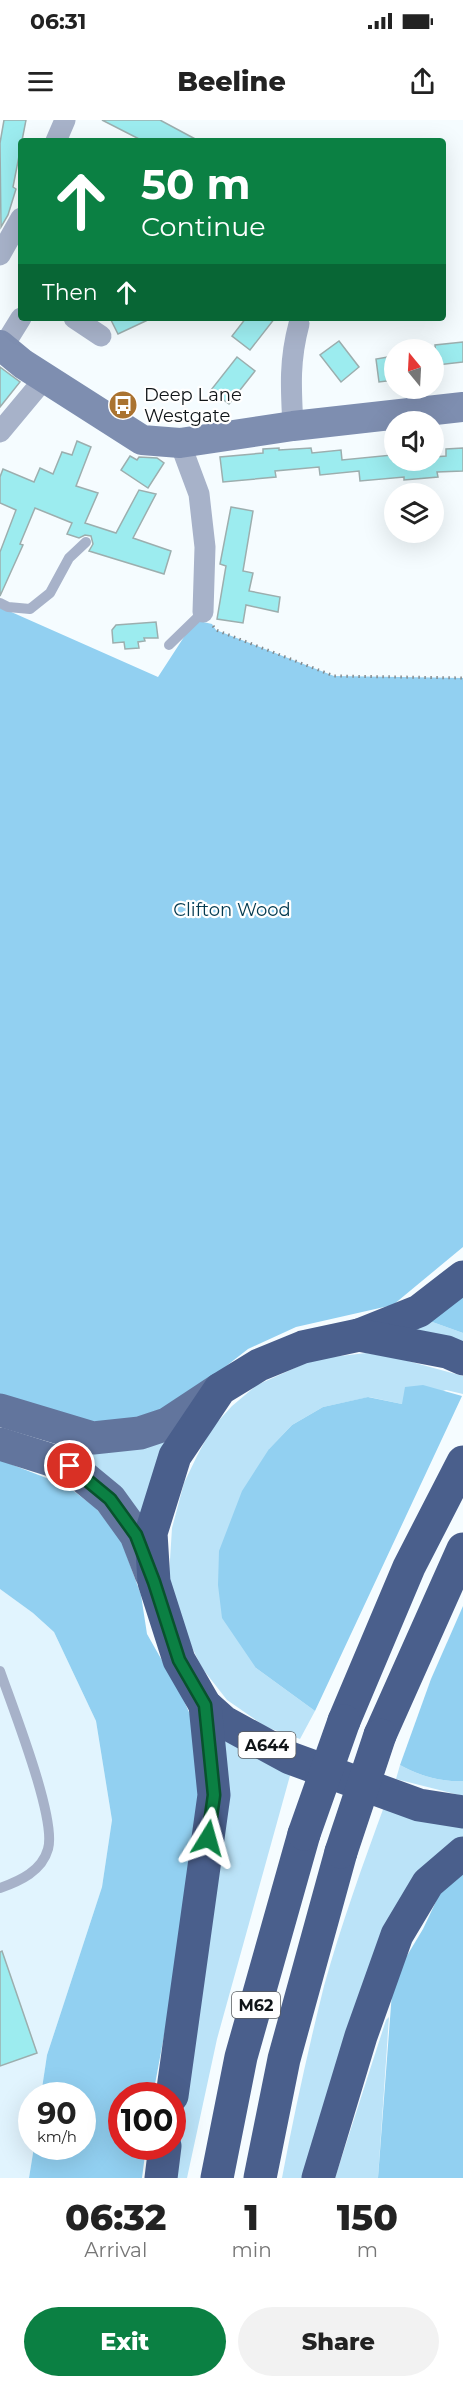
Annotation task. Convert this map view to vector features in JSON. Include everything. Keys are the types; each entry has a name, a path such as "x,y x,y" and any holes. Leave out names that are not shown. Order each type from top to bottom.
{"highway":[{"path":"359,1335 419,1311 463,1277"},
{"name":"A644","path":"463,1359 447,1352 359,1335 303,1347 259,1365 220,1389 175,1456 151,1533 154,1582 179,1660 205,1705 224,1722 290,1758 419,1805 463,1812"},
{"name":"M62","path":"217,2178 241,2057 304,1834 344,1721 409,1567 463,1462"},
{"name":"M62","path":"260,2178 284,2059 341,1852 380,1735 463,1549"},
{"path":"174,2082 214,1795 205,1705"},
{"path":"318,2178 361,2036 397,1935 428,1883 463,1853"},
{"path":"161,2178 163,2160"}],"main road":[{"name":"A644","path":"0,1410 93,1438 140,1433 167,1424 220,1389"},
{"name":"A644","path":"0,1444 70,1466 110,1499 136,1535 154,1582"}],"street":[{"path":"57,138 64,120"},
{"path":"0,255 18,223"},
{"path":"19,321 2,346 23,364 142,440 180,443 293,426 463,407"},
{"path":"78,321 101,336"},
{"path":"293,426 290,372 292,348 299,324"},
{"path":"0,432 45,378"},
{"path":"180,443 200,504 205,547 203,612"}],"lane":[{"path":"0,603 8,607 30,609 50,593 69,558 86,542"},
{"path":"169,645 203,612"},
{"path":"0,1671 46,1811 50,1835 48,1849 35,1870 22,1880 0,1888"}],"path":[{"path":"203,612 216,630 334,676 463,678"}],"shaded area":[{"path":"424,1319 463,1333 463,1347 410,1329"},
{"path":"366,1353 397,1358 463,1376 463,1394 446,1390 402,1404 369,1397 323,1407 292,1425 269,1449 256,1668 315,1711 300,1739 266,1727 227,1700 202,1668 181,1625 169,1576 172,1528 184,1483 197,1456 212,1428 232,1406 257,1385 315,1359"},
{"path":"165,1440 143,1516 63,1453 67,1444"},
{"path":"0,1589 54,1632 96,1721 112,1820 102,1887 47,2055 43,2082 18,2082 18,2160 32,2160 29,2178 0,2178"},
{"path":"217,1729 291,1772 217,2039 187,2178 173,2178 176,2160 186,2160 186,2091 197,2017"},
{"path":"400,1765 430,1778 463,1781 463,1796 396,1779"},
{"path":"385,1804 463,1824 463,1838 459,1840 303,2178 282,2178 324,1986 345,1917"},
{"path":"389,2017 378,2178 335,2178 386,2020"}],"green space":[{"name":"Clifton Wood","path":"0,607 158,677 195,620 212,624 216,630 334,676 463,678 463,1247 393,1305 296,1327 248,1349 174,1407 134,1420 80,1422 0,1398"},
{"path":"463,1288 463,1333 424,1319"},
{"path":"423,1385 462,1396 315,1711 256,1668 222,1618 218,1585 219,1551 242,1491 269,1449 292,1425 323,1407 368,1397 402,1404 405,1387"},
{"path":"0,1460 67,1486 96,1508 121,1540 141,1595 147,1634 181,1694 196,1728 203,1771 188,1907 155,2082 108,2082 108,2160 144,2160 142,2178 29,2178 32,2160 96,2160 96,2082 43,2082 47,2055 102,1887 112,1820 96,1721 54,1632 0,1589"},
{"path":"463,1606 463,1781 438,1779 400,1765 431,1679"},
{"path":"463,1874 463,2178 378,2178 393,1979 423,1929 440,1893"}],"building":[{"path":"4,120 26,120 23,138 18,138 18,161 13,187 16,189 8,215 1,227 0,143"},
{"path":"102,120 160,120 193,138 137,138"},
{"path":"112,321 146,321 118,334"},
{"path":"244,321 273,321 250,350 232,336"},
{"path":"339,341 359,367 341,382 320,355"},
{"path":"463,342 463,362 444,364 444,344"},
{"path":"237,357 255,371 229,404 211,390"},
{"path":"384,358 384,381 379,382 376,359"},
{"path":"0,367 20,382 0,407"},
{"path":"77,441 91,447 76,486 98,493 85,523 116,533 139,490 156,494 133,538 171,551 164,574 89,551 93,544 91,536 85,535 79,538 67,534 72,523 35,508 20,544 23,545 0,596 0,552 16,510 0,503 0,477 3,469 34,482 40,468 53,474 62,452 72,455"},
{"path":"311,448 312,453 341,450 342,460 384,456 384,471 444,471 446,449 463,448 463,471 437,472 438,477 360,481 359,471 320,475 319,467 275,471 276,477 223,482 220,457 263,453 263,449"},
{"path":"130,456 137,460 139,457 157,458 164,463 148,488 121,470"},
{"path":"231,507 253,511 243,571 253,573 249,591 280,597 278,612 246,605 243,623 217,619 226,566 220,564"},
{"path":"156,622 158,638 144,638 145,641 138,642 139,648 125,649 124,642 113,643 112,630 116,625"},
{"path":"2,1951 37,2053 0,2066 0,1952"}],"place":[{"name":"Deep Lane Westgate","path":"123,405"}],"route":[{"path":"70,1466 110,1499 136,1535 179,1660 205,1705 214,1795 208,1838"}]}
